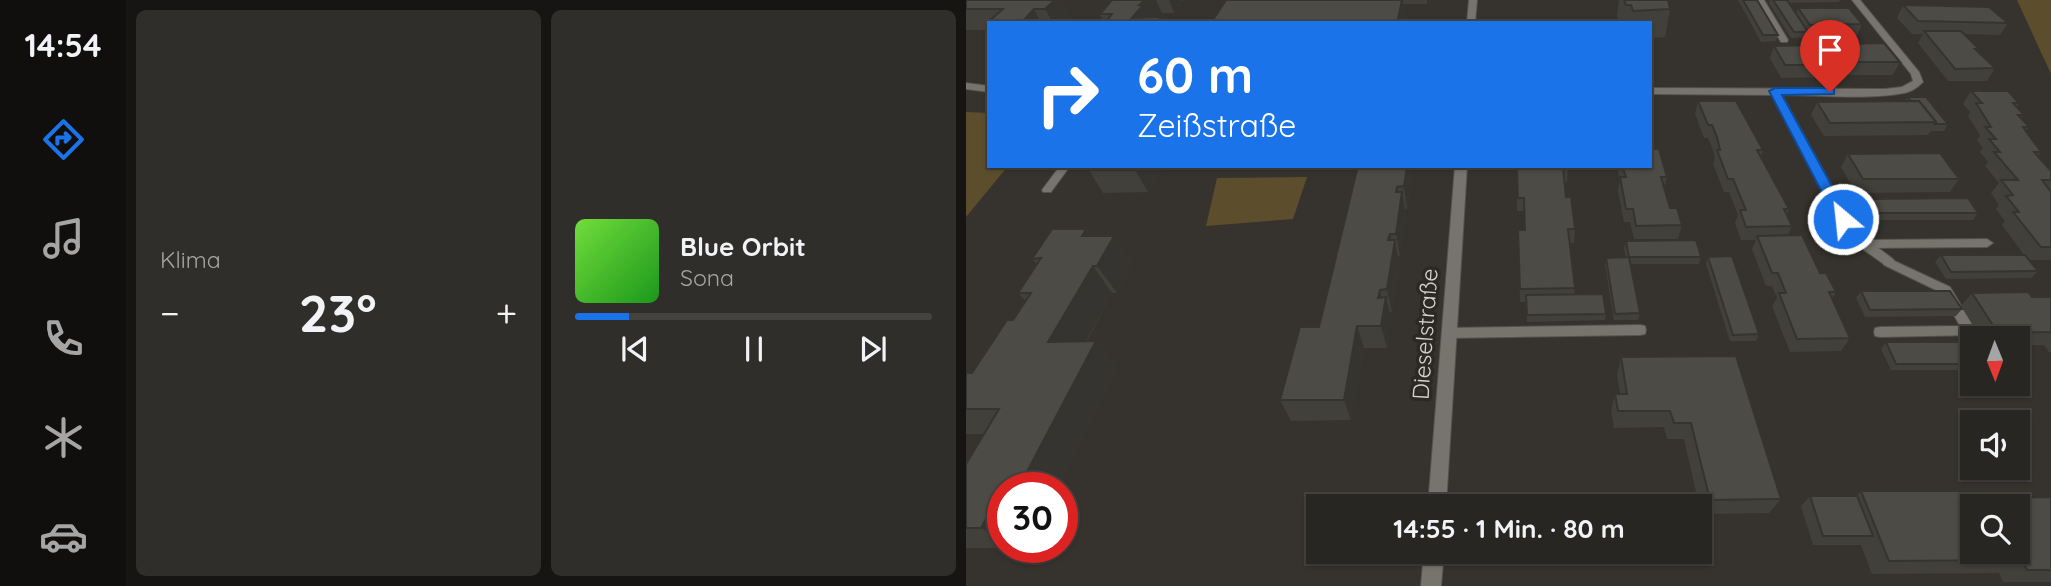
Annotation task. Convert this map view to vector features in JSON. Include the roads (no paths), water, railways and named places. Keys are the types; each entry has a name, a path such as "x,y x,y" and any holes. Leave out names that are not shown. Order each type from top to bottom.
{"street":[{"path":"1471,21 1473,0"},
{"path":"1652,90 1885,92 1905,90 1918,82 1916,74 1856,0"},
{"path":"966,86 987,89"},
{"path":"1775,91 1852,235 1888,262"},
{"name":"Dieselstraße","path":"1438,494 1461,168"},
{"path":"1431,586 1433,564"}],"lane":[{"path":"1760,0 1784,40"},
{"path":"1046,190 1063,168"},
{"path":"1864,244 1987,243"},
{"path":"1880,332 1970,331 1946,290 1888,262"},
{"path":"1449,333 1640,330"}]}
